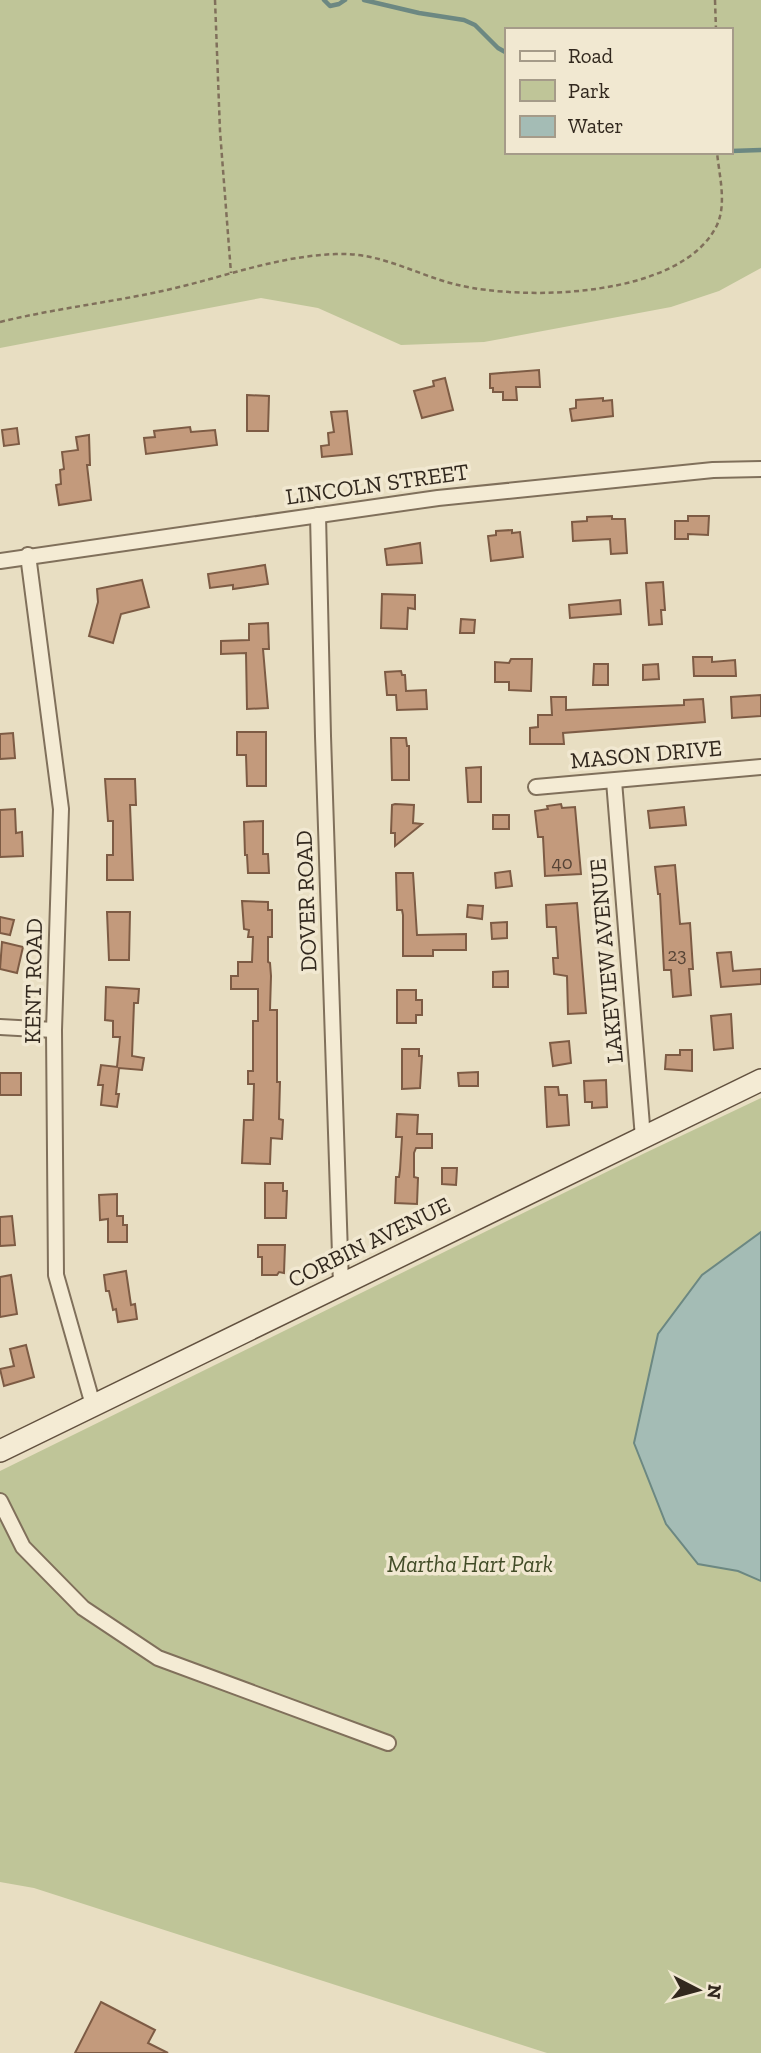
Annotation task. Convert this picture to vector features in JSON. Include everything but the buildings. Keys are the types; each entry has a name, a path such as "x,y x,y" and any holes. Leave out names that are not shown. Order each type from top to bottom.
{"main road":[{"name":"CORBIN AVENUE","path":"0,1451 761,1080"}],"street":[{"name":"LINCOLN STREET","path":"0,561 438,498 713,470 761,469"},
{"name":"DOVER ROAD","path":"318,515 341,1285"},
{"name":"KENT ROAD","path":"28,555 61,809 54,1030 56,1275 93,1405"},
{"name":"MASON DRIVE","path":"536,787 761,767"},
{"name":"LAKEVIEW AVENUE","path":"614,781 643,1138"},
{"path":"0,1027 54,1030"},
{"path":"0,1501 23,1547 83,1608 158,1658 388,1743"}],"path":[{"path":"215,0 220,131 231,273"},
{"path":"715,0 716,28"},
{"path":"0,322 129,298 300,256 340,253 367,255 456,285 508,293 570,292 623,284 677,264 693,255 709,238 721,210 717,154"}],"green space":[{"path":"0,0 761,0 761,268 719,291 671,307 484,342 401,345 318,308 261,298 0,348"},
{"name":"Martha Hart Park","path":"761,1098 761,2053 547,2053 34,1888 0,1882 0,1471"}],"water":[{"path":"761,1232 761,1581 738,1571 698,1564 666,1524 634,1443 658,1334 702,1275"}],"waterway":[{"path":"324,0 330,6 345,0"},
{"path":"364,0 464,20 475,25 505,52"},
{"path":"733,151 761,150"}]}
